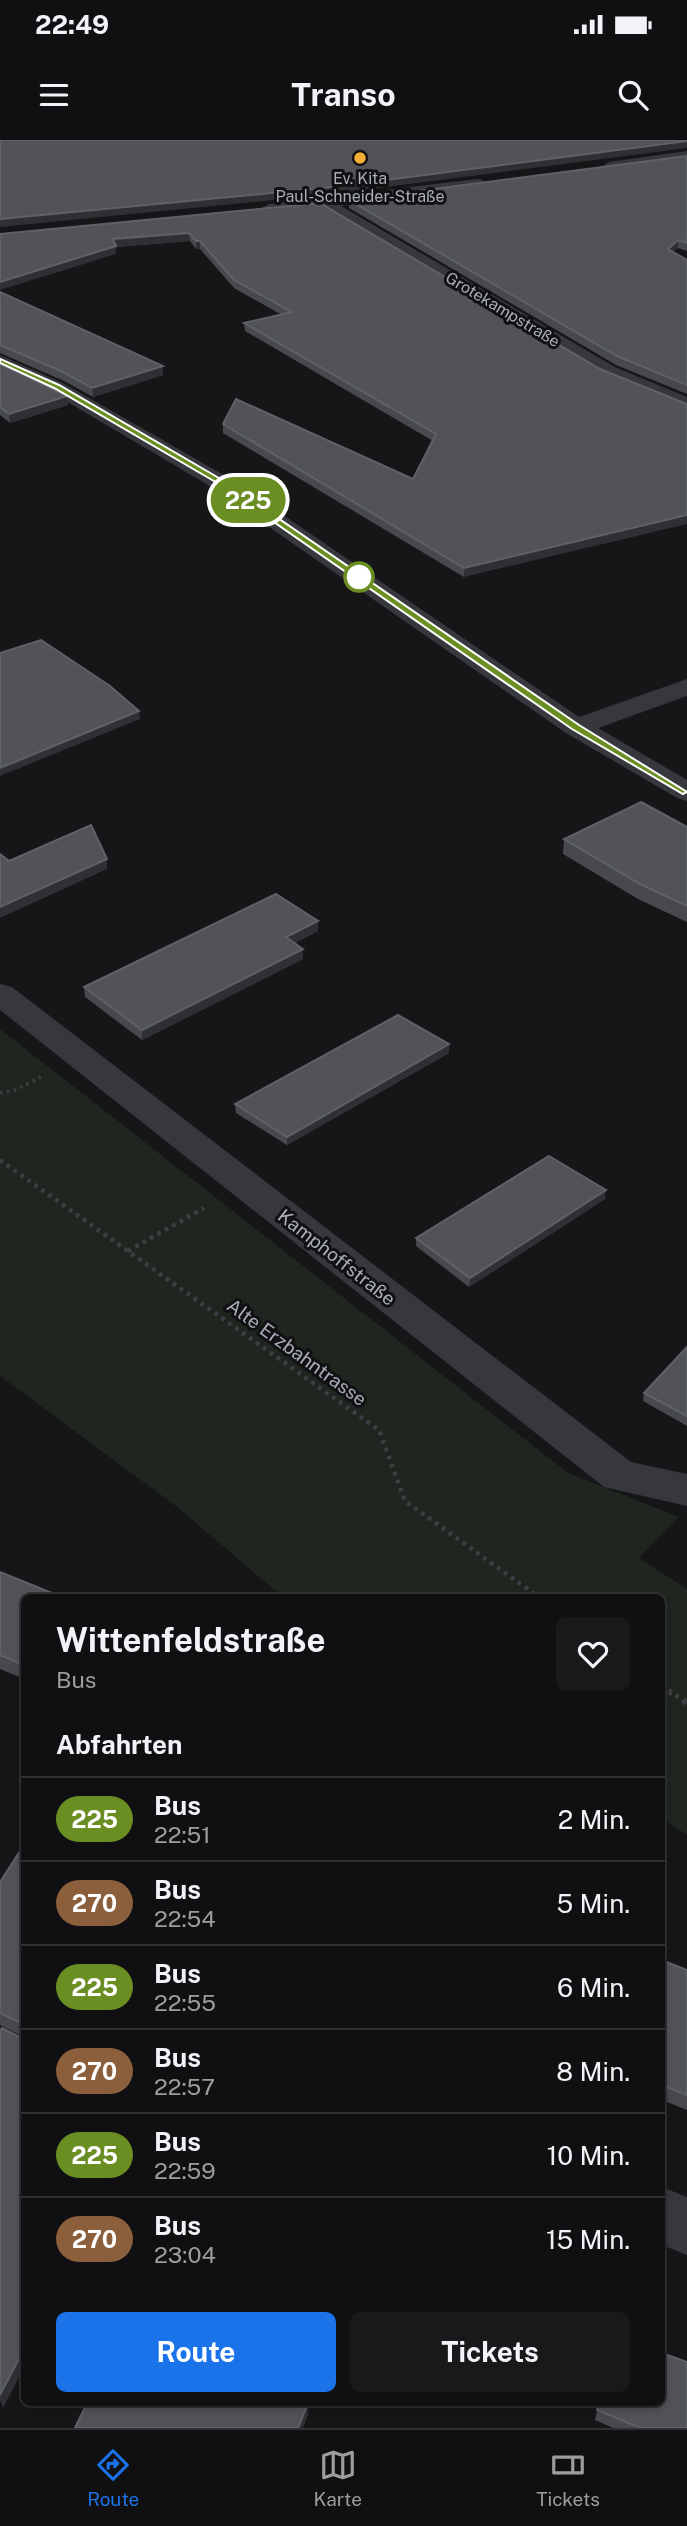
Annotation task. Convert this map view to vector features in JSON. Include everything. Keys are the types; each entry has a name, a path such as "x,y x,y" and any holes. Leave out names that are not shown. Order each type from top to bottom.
{"street":[{"path":"589,169 687,156"},
{"path":"247,211 494,181"},
{"name":"Grotekampstraße","path":"324,203 608,371 687,405"},
{"path":"0,362 57,387 221,482 576,727 687,792"},
{"path":"576,727 687,687"},
{"name":"Kamphoffstraße","path":"0,994 619,1476 687,1490"},
{"path":"665,2216 687,2227"}],"path":[{"name":"Alte Erzbahntrasse","path":"0,1160 379,1430 405,1501 534,1594"},
{"path":"128,1251 244,1185"},
{"path":"665,1687 687,1703"},
{"path":"665,1701 671,1692"}],"shaded area":[{"path":"0,1029 568,1473 679,1517 639,1558 687,1589 687,1835 665,1820 665,1594 279,1594 176,1506 0,1376"}],"building":[{"path":"0,140 687,141 324,188 0,219"},
{"path":"687,156 687,243 678,240 668,249 687,260 687,385 617,356 349,200"},
{"path":"320,203 600,369 687,404 687,515 464,568 223,424 236,399 413,479 436,434 244,323 292,312 234,280 200,241 196,241 189,233 113,239 116,246 0,282 0,234"},
{"path":"0,292 163,366 92,388 63,372 0,345"},
{"path":"0,364 67,396 9,414 0,407"},
{"path":"41,640 110,686 139,711 0,768 0,653"},
{"path":"641,802 687,827 687,906 640,884 564,839"},
{"path":"91,825 107,859 0,907 0,854 9,861"},
{"path":"276,894 318,921 286,937 303,949 142,1030 84,987"},
{"path":"398,1015 449,1044 287,1137 235,1104"},
{"path":"549,1156 606,1190 470,1278 416,1238"},
{"path":"687,1347 687,1416 644,1393"},
{"path":"0,1572 54,1594 21,1594 21,1664 0,1655"},
{"path":"21,1850 21,2023 0,2013 0,1882"},
{"path":"665,1961 687,1970 687,2095 665,2086"},
{"path":"2,2028 21,2038 21,2355 0,2395"},
{"path":"665,2354 687,2362 687,2428 640,2428 597,2410 598,2406 665,2406"},
{"path":"86,2406 307,2406 298,2428 75,2428"}],"bus line":[{"name":"225","path":"0,362 57,387 221,482 576,727 687,792"}],"place":[{"name":"Ev. Kita Paul-Schneider-Straße","path":"360,158"}]}
